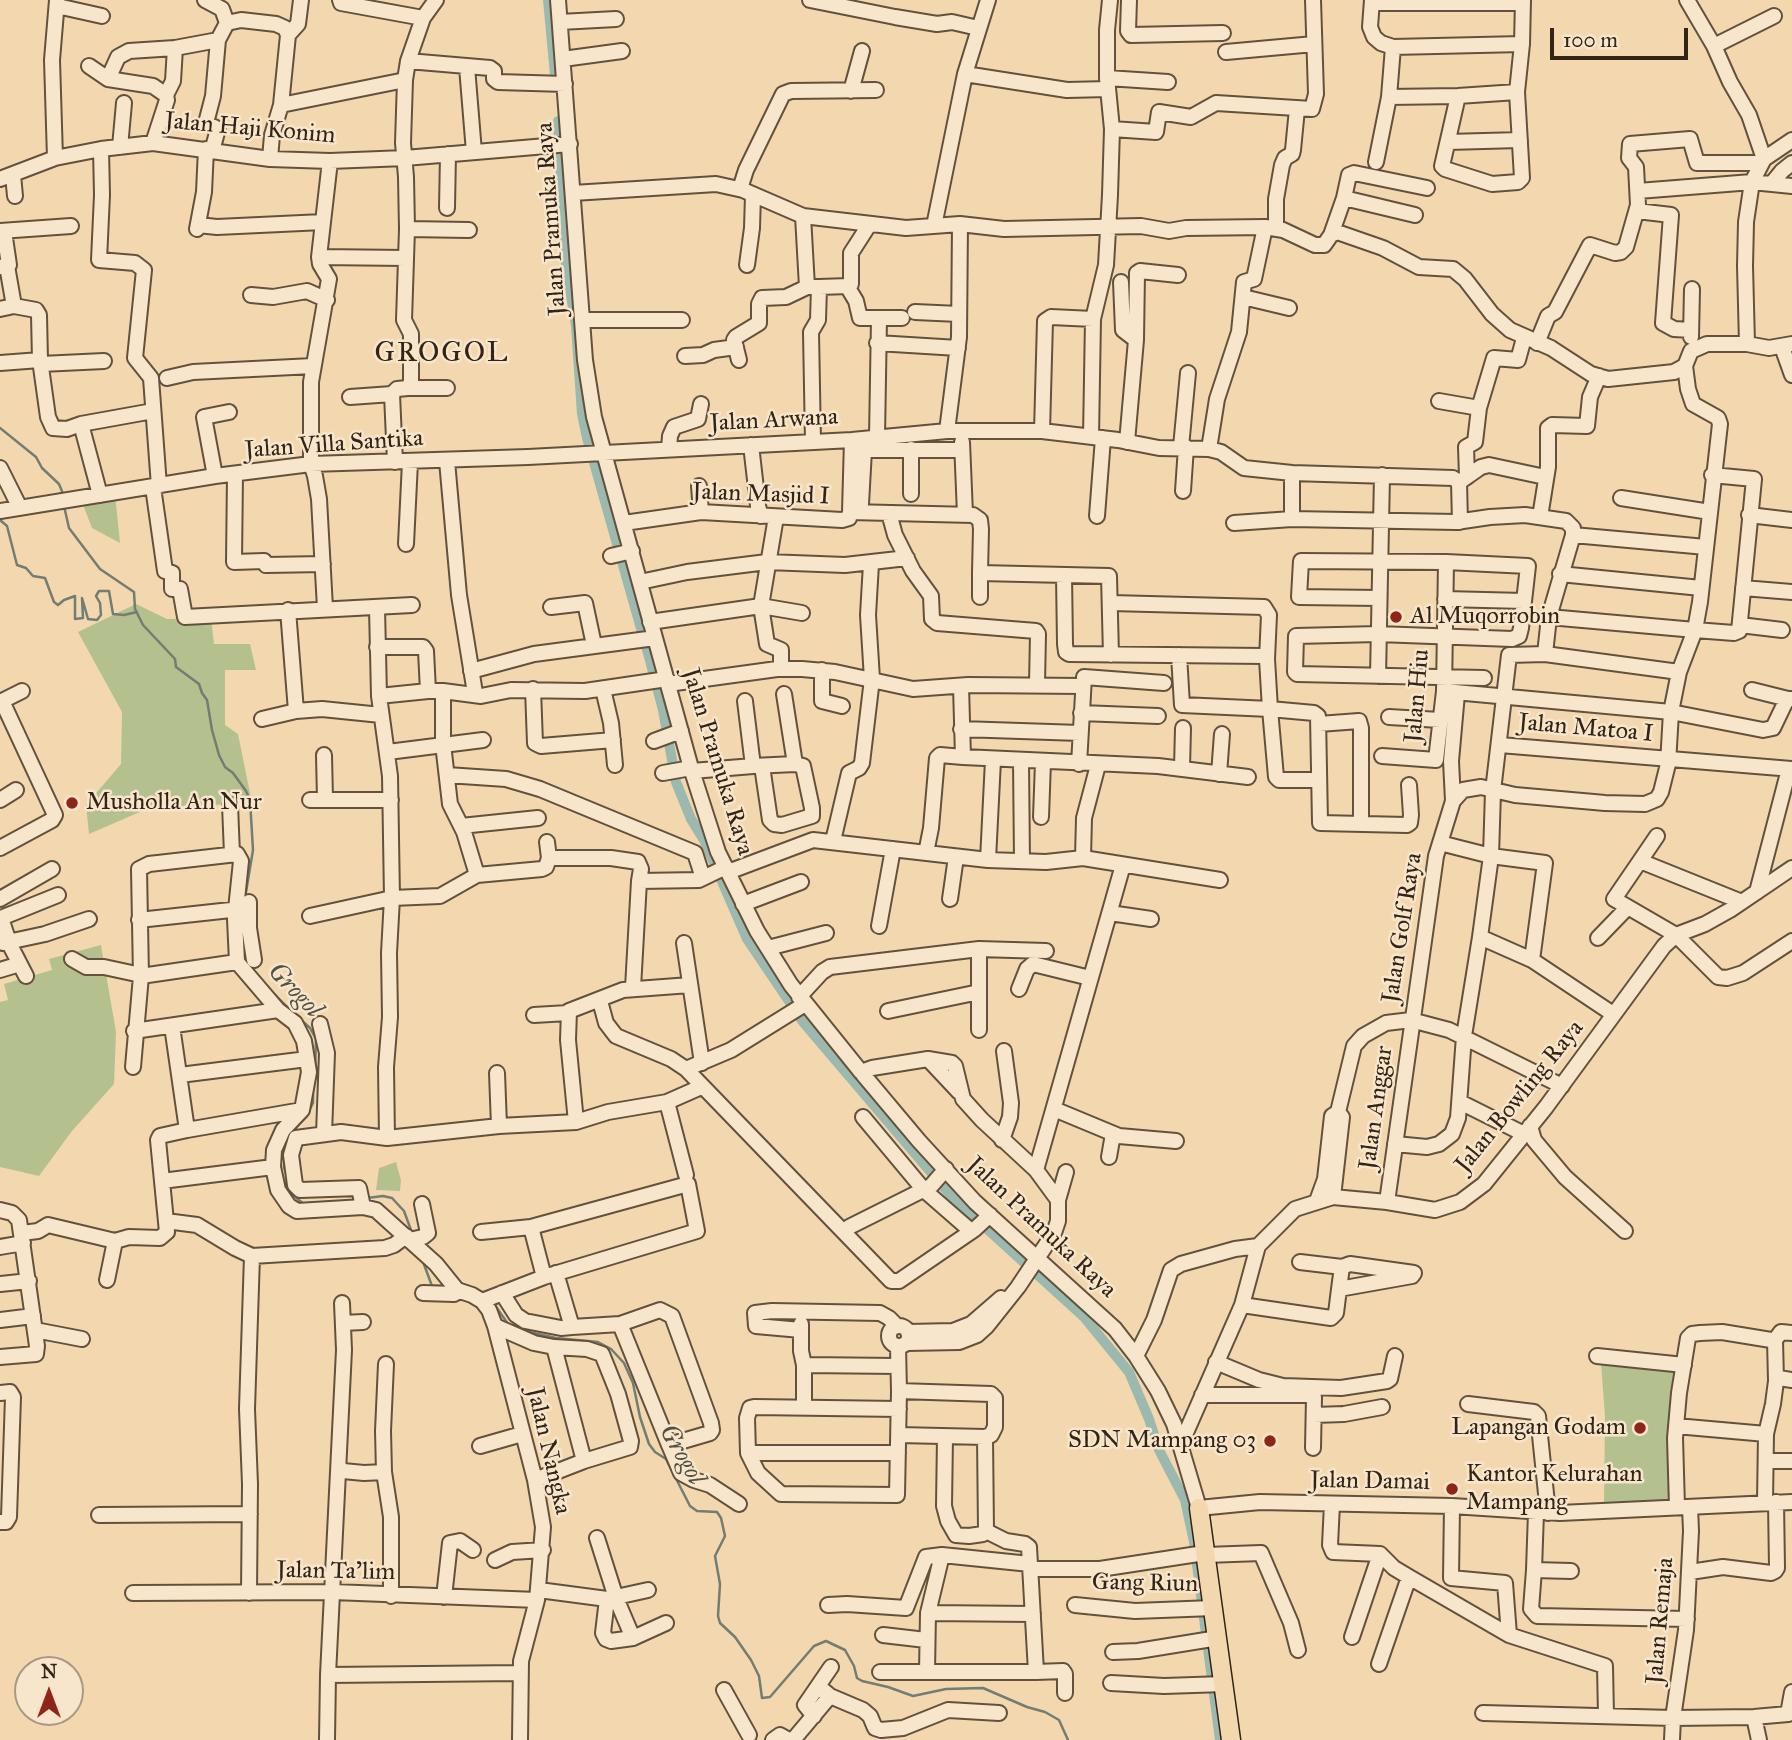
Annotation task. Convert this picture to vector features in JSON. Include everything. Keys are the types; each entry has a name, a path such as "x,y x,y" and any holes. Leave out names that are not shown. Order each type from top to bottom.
{"main road":[{"path":"1199,1508 1200,1554 1215,1685 1231,1740"}],"street":[{"path":"196,0 205,0 222,9 227,23 218,40 213,96 206,124 219,129 209,150 197,227 323,222"},
{"path":"288,35 298,24 301,0"},
{"path":"340,0 341,3 423,18"},
{"path":"408,388 411,382 411,334 404,320 407,229 403,143 405,80 408,61 423,18 436,0"},
{"name":"Jalan Pramuka Raya","path":"558,0 565,84 564,145 573,193 582,320 594,417 594,454 624,523 621,553 640,582 650,622 647,639 661,681 669,736 679,771 706,821 725,869 798,1006 860,1072 908,1149 944,1172 980,1224 1029,1270 1115,1329 1158,1391 1181,1444 1199,1508"},
{"path":"810,0 895,17 937,24 953,22 978,28"},
{"path":"934,226 965,74 988,0"},
{"path":"1097,516 1093,319 1107,265 1112,129 1107,30 1110,0"},
{"path":"1129,0 1130,35 1223,33"},
{"path":"1112,129 1156,132 1159,112 1191,117 1216,103 1312,109 1316,94 1313,0"},
{"path":"1687,0 1714,46 1753,124 1762,161"},
{"path":"1458,96 1442,162 1445,169 1498,185 1518,182 1522,178 1517,92 1522,44 1523,1 1372,2 1370,27 1374,37 1393,47 1522,44"},
{"path":"55,158 52,60 57,3 102,16"},
{"path":"1714,46 1774,16"},
{"path":"560,22 616,19"},
{"path":"227,23 241,20 276,24 285,28 288,35 281,105 272,135 270,159"},
{"path":"108,79 118,57 129,51 175,48 218,40"},
{"path":"1226,52 1314,44"},
{"path":"1376,162 1389,97 1393,47"},
{"path":"153,143 167,100 166,95 173,81 175,48"},
{"path":"563,59 622,51"},
{"path":"851,91 862,51"},
{"path":"408,61 492,69 494,79 498,82 565,84"},
{"path":"89,66 108,79 153,86 166,95"},
{"path":"467,67 474,152"},
{"path":"965,74 1056,89 1168,82"},
{"path":"281,105 405,80"},
{"path":"747,265 752,228 746,192 747,170 783,94 791,91 876,90"},
{"path":"1389,97 1517,92"},
{"path":"120,147 124,103"},
{"path":"1297,109 1293,150 1282,165 1281,183 1271,228 1254,279 1244,282 1239,332 1217,399 1209,449 1221,453 1244,468 1292,473 1463,479 1489,465 1545,477"},
{"path":"1460,522 1466,447 1475,442 1479,408 1494,358 1518,360 1548,316 1556,310 1589,246 1594,245 1615,253 1625,250 1637,211 1635,165 1629,158 1631,143 1690,139 1697,163 1762,161"},
{"path":"1448,142 1520,140"},
{"path":"1747,344 1746,222 1752,182 1762,161 1792,140"},
{"name":"Jalan Haji Konim","path":"6,177 55,158 153,143 270,159 330,161 405,158 564,145"},
{"path":"102,149 99,260 135,262 144,270 135,358 151,378 156,486 165,571 172,573 172,589 180,589 185,617 412,605"},
{"path":"447,208 448,154"},
{"path":"325,608 319,499 316,476 311,464 311,382 329,279 319,257 330,161"},
{"path":"1773,183 1792,163"},
{"path":"573,193 716,184 746,192 803,216 869,225 906,228 960,224 1004,229 1141,226 1168,231 1271,228 1315,245 1324,245 1331,235 1349,175 1354,173 1427,188"},
{"path":"6,177 15,196"},
{"path":"1638,191 1752,182 1792,186"},
{"path":"1344,198 1415,215"},
{"path":"1637,211 1671,215 1663,323 1674,329 1691,330"},
{"path":"803,216 818,320 811,332 813,442"},
{"path":"960,224 955,431 962,450 965,514 980,520 980,597"},
{"path":"685,356 703,355 714,350 738,354 736,337 759,323 759,304 762,298 786,297 813,287 851,284 851,253 869,225"},
{"path":"71,226 2,231 9,262 4,267 7,308 36,310 39,315 40,362 48,417 53,428 67,429 153,411"},
{"path":"407,229 469,230"},
{"path":"1331,235 1337,232 1348,235 1383,248 1419,267 1453,269 1465,279 1492,314 1510,330 1551,348 1574,364 1599,376 1608,379 1661,374 1674,372 1685,366"},
{"path":"319,257 406,258"},
{"path":"1127,442 1136,340 1138,272 1178,275"},
{"path":"1121,282 1123,330 1136,340"},
{"path":"847,286 856,301 860,318 959,314"},
{"path":"1453,801 1463,790 1481,787 1493,791 1605,803 1646,804 1657,799 1661,792 1679,672 1695,630 1720,422 1693,404 1690,397 1685,366 1691,351 1692,289"},
{"path":"251,295 273,298 307,291 327,300"},
{"path":"1243,297 1289,308"},
{"path":"1042,431 1045,321 1051,317 1093,319"},
{"path":"877,437 879,319"},
{"path":"582,320 682,320"},
{"path":"877,343 957,348"},
{"path":"1691,351 1707,344 1787,346 1792,375"},
{"path":"0,363 104,361"},
{"path":"167,378 193,372 313,366"},
{"path":"1182,491 1188,373"},
{"path":"1540,517 1549,427 1587,426 1590,397 1599,376"},
{"path":"351,397 392,394 397,389 447,388"},
{"path":"392,394 402,462 406,544"},
{"path":"1439,401 1479,408"},
{"path":"669,449 674,427 698,419 701,404"},
{"path":"215,477 204,417 229,412"},
{"path":"81,424 100,495"},
{"name":"Jalan Arwana","path":"594,454 852,440 955,431 1042,431 1159,448 1209,449"},
{"path":"852,440 856,508"},
{"path":"751,445 761,516"},
{"path":"911,449 911,494"},
{"path":"856,508 863,451 962,450"},
{"name":"Jalan Villa Santika","path":"2,511 311,464 594,454"},
{"path":"447,461 459,596 475,693"},
{"path":"0,468 20,508"},
{"path":"1292,473 1292,519"},
{"path":"235,474 234,562 264,561 266,565 323,564"},
{"path":"1378,676 1382,475"},
{"path":"1549,617 1734,633 1739,631 1754,479 1713,475"},
{"path":"699,486 701,512"},
{"path":"1620,498 1710,512"},
{"name":"Jalan Masjid I","path":"624,523 701,512 842,520 849,517 856,508 889,513 965,514"},
{"path":"889,513 895,535 930,594 931,617 934,622 1036,631 1037,684"},
{"path":"1749,515 1792,520"},
{"path":"776,517 761,606 767,644 781,650 781,669"},
{"path":"1234,523 1292,519 1460,522 1490,517 1540,517 1566,521 1573,528 1573,535 1549,617 1545,654"},
{"path":"1573,535 1706,547"},
{"path":"640,582 675,574 767,562 838,565 871,564 907,558"},
{"path":"1379,598 1299,597 1301,561 1446,562 1528,566 1519,636 1512,639 1297,634 1294,672 1378,676 1504,697 1671,712 1768,730 1773,728 1790,699 1752,690"},
{"name":"Jalan Hiu","path":"1382,756 1436,760 1440,720 1449,687 1446,562"},
{"path":"834,841 849,772 863,763 872,679 868,615 871,564"},
{"path":"980,573 1109,576 1111,655"},
{"path":"1560,574 1701,589"},
{"path":"1064,575 1066,652 1264,656 1267,659"},
{"path":"1743,588 1792,592"},
{"path":"1445,599 1524,601"},
{"path":"551,607 584,603 594,645"},
{"path":"1111,603 1264,607 1269,615 1267,659 1276,777 1279,780 1319,780"},
{"path":"650,622 761,606 802,613"},
{"path":"377,608 379,696 388,752 391,800 392,898 390,1017 386,1067 387,1138"},
{"path":"288,610 296,711"},
{"path":"1740,625 1782,630"},
{"path":"471,671 534,654 647,639"},
{"path":"377,647 423,647 426,651 435,691 450,804 461,826 477,875"},
{"path":"1395,1144 1427,1147 1439,1144 1452,1134 1458,1118 1464,1036 1491,856 1493,791 1509,655 1545,654 1679,672"},
{"path":"1179,655 1182,705 1314,712 1318,716 1320,823 1407,825 1410,823 1409,785"},
{"path":"379,696 435,691 475,693 481,696 511,690 603,689 781,669 822,670 914,689 1037,684 1083,686"},
{"path":"822,670 822,701 842,706"},
{"path":"1079,764 1084,677 1164,683"},
{"path":"1449,687 1484,678"},
{"path":"961,686 963,757"},
{"path":"1449,687 1453,801"},
{"path":"533,689 535,743 541,746 613,740"},
{"path":"603,689 615,765"},
{"path":"0,848 52,820 55,815 1,701 22,691"},
{"path":"784,694 795,764"},
{"path":"679,771 757,766 795,764 803,766 812,816 782,824 774,824 770,820 757,766 745,701"},
{"path":"262,719 296,711 322,709 381,715"},
{"path":"1081,713 1158,716"},
{"path":"1389,717 1440,720"},
{"path":"1319,724 1359,722 1361,824"},
{"path":"961,729 1080,733"},
{"path":"1182,768 1183,729"},
{"path":"1219,774 1222,734"},
{"path":"388,752 484,740"},
{"name":"Jalan Matoa I","path":"1500,745 1790,769"},
{"path":"324,755 325,799"},
{"path":"926,853 937,758 940,755 993,760 1182,768 1248,777"},
{"path":"988,860 993,760"},
{"path":"1021,761 1021,861"},
{"path":"1041,817 1043,762"},
{"path":"1083,858 1084,817 1098,765"},
{"path":"1757,892 1790,769"},
{"path":"447,775 506,779 540,789 695,853 705,877"},
{"path":"461,826 538,820 540,789"},
{"path":"0,800 16,790"},
{"path":"310,800 391,800"},
{"name":"Jalan Golf Raya","path":"1317,1201 1325,1179 1332,1116 1338,1112 1354,1046 1363,1036 1386,1023 1411,1020 1436,856 1453,801"},
{"path":"230,805 232,853"},
{"path":"1657,836 1615,897 1615,901 1676,935 1717,977 1727,978 1743,972 1792,941"},
{"path":"639,881 687,882 813,840 988,860 1045,862 1083,858 1220,880"},
{"path":"310,916 392,898 440,896 477,875 542,869 546,867 549,858 547,842"},
{"path":"1440,843 1491,856 1543,862 1546,865 1532,960"},
{"path":"879,926 893,849"},
{"path":"133,1067 134,1031 141,976 141,867 232,853 239,856 254,960"},
{"path":"950,899 956,857"},
{"path":"549,858 611,858 638,863 641,869 633,988"},
{"path":"1640,861 1742,902"},
{"path":"1035,1170 1123,865"},
{"path":"1676,935 1705,924 1792,868"},
{"path":"0,899 52,869"},
{"path":"743,904 801,882"},
{"path":"0,970 23,970 4,943 1,915 58,895"},
{"path":"139,920 245,906"},
{"path":"245,906 237,962 278,1010 295,1023 304,1041 309,1072 302,1110 278,1137 273,1167 278,1190 289,1206 297,1211 362,1201 408,1238 458,1291"},
{"path":"1598,938 1628,907"},
{"path":"1110,913 1152,919"},
{"path":"4,943 45,934 89,919"},
{"path":"768,948 825,933"},
{"name":"Jalan Bowling Raya","path":"1333,1197 1435,1210 1460,1202 1483,1184 1527,1130 1657,954 1676,935"},
{"path":"1480,936 1532,960 1613,1014"},
{"path":"684,943 702,1063"},
{"path":"979,949 979,1030"},
{"path":"686,1069 731,1050 798,1006 822,972 830,967 979,949 1046,951"},
{"path":"72,958 86,967 104,967 141,976 237,962"},
{"path":"1019,989 1027,969 1033,964 1090,978"},
{"path":"576,1122 568,1040 568,1013 571,1009 633,988 690,985"},
{"path":"888,1011 979,992"},
{"path":"600,1001 606,1023 616,1036 671,1059 686,1069 887,1277 894,1282 900,1281 980,1224 928,1188 908,1149 863,1116"},
{"path":"134,1031 278,1010"},
{"path":"534,1015 568,1013"},
{"path":"1411,1020 1430,1023 1464,1036 1562,1086"},
{"name":"Jalan Anggar","path":"1387,1202 1411,1020"},
{"path":"320,1024 327,1053 324,1134"},
{"path":"172,1026 187,1130"},
{"path":"304,1041 325,1040"},
{"path":"1002,1140 1011,1103 1004,1051"},
{"path":"180,1075 307,1059"},
{"path":"860,1072 929,1059 941,1059 955,1066 960,1093 982,1120 1035,1170 1058,1200"},
{"path":"497,1073 499,1126"},
{"path":"362,1201 359,1188 300,1190 295,1185 292,1155 296,1139 324,1134 359,1133 387,1138 499,1126 576,1122 608,1112 667,1102 701,1087"},
{"path":"667,1102 686,1175"},
{"path":"1460,1102 1527,1130 1565,1177 1625,1231"},
{"path":"1054,1109 1114,1134 1176,1141"},
{"path":"0,1247 51,1225 115,1241 129,1237 160,1238 167,1232 158,1138 187,1130 302,1110"},
{"name":"Jalan Golf Raya","path":"1333,1197 1342,1116 1338,1112"},
{"path":"1109,1157 1114,1134"},
{"path":"162,1181 273,1167"},
{"path":"849,1227 928,1188 944,1172"},
{"path":"902,1337 974,1330 1029,1270 1054,1233 1058,1221 1058,1200 1066,1172"},
{"path":"424,1293 445,1294 458,1291 491,1297 550,1275 697,1231 688,1184 531,1227 481,1232"},
{"path":"1181,1444 1242,1305 1258,1246 1295,1209 1333,1197"},
{"path":"166,1221 197,1225 252,1256 385,1248 408,1238 424,1237 428,1233 422,1204"},
{"path":"0,1210 17,1216 37,1346 36,1354 0,1357"},
{"path":"531,1227 572,1327"},
{"path":"107,1280 115,1241"},
{"path":"1136,1356 1154,1320 1171,1270 1181,1264 1235,1249 1258,1246"},
{"path":"249,1593 247,1387 252,1256"},
{"path":"1300,1262 1342,1268 1350,1264 1412,1271 1414,1275 1339,1289"},
{"path":"1242,1305 1331,1318 1336,1313 1342,1268"},
{"path":"0,1284 29,1281"},
{"path":"491,1297 525,1321 561,1328 620,1324 660,1310 672,1315 712,1430 710,1433 669,1444"},
{"name":"Jalan Nangka","path":"491,1297 489,1311 542,1515 543,1550 538,1595 520,1673 520,1740"},
{"path":"327,1740 327,1675 340,1468 344,1350 342,1303"},
{"path":"801,1312 804,1407"},
{"path":"801,1330 756,1326 755,1313 880,1313 889,1318 902,1337 898,1366 900,1391 897,1495 781,1494 758,1473 748,1453 747,1418 750,1408 899,1409"},
{"path":"0,1320 34,1323 82,1339"},
{"path":"342,1323 363,1322"},
{"path":"620,1324 681,1473 725,1493 739,1504"},
{"path":"495,1326 521,1338 554,1347 587,1349 602,1354 618,1394 631,1441 630,1447 535,1480"},
{"name":"Jalan Remaja","path":"1672,1740 1687,1619 1689,1572 1676,1426 1688,1338 1692,1334 1722,1332 1775,1339"},
{"path":"1689,1572 1723,1567 1771,1573 1777,1568 1766,1461 1766,1434 1776,1381 1775,1339 1781,1332 1792,1333"},
{"path":"554,1347 584,1461"},
{"path":"1216,1362 1259,1380 1283,1386 1341,1388 1387,1381 1390,1379 1395,1356"},
{"path":"1597,1356 1684,1365"},
{"path":"386,1364 383,1431 384,1472 391,1531 391,1596"},
{"path":"804,1365 898,1366"},
{"path":"1776,1381 1779,1378 1792,1380"},
{"path":"899,1435 985,1437 991,1435 995,1427 995,1398 991,1394 900,1391"},
{"path":"0,1393 10,1392 13,1396 9,1517 6,1522 0,1522"},
{"path":"1202,1395 1308,1394 1314,1397 1313,1448"},
{"path":"1468,1404 1534,1412 1538,1416 1542,1513 1531,1608 1537,1616 1687,1619"},
{"path":"1314,1415 1344,1414 1382,1407"},
{"path":"1676,1426 1766,1434"},
{"path":"480,1446 522,1434"},
{"path":"945,1437 944,1506 948,1521 956,1535 969,1536 986,1531"},
{"path":"985,1437 986,1531"},
{"path":"748,1453 898,1453"},
{"path":"1766,1461 1792,1461"},
{"path":"340,1468 343,1471 384,1472"},
{"name":"Jalan Damai","path":"1199,1508 1260,1502 1452,1506 1542,1513 1792,1502"},
{"path":"1332,1504 1333,1552 1380,1554 1394,1568 1509,1635 1605,1666 1606,1715"},
{"path":"1452,1506 1451,1578 1505,1583 1509,1635"},
{"path":"99,1515 250,1514"},
{"path":"986,1531 1006,1541 1029,1547 1036,1672"},
{"path":"597,1538 612,1599 633,1638"},
{"path":"444,1597 450,1543 460,1541 473,1550"},
{"path":"495,1560 512,1552 543,1550"},
{"path":"828,1605 906,1608 926,1557 942,1555 1030,1566 1100,1569 1200,1554 1261,1553 1291,1623 1298,1650"},
{"path":"1352,1637 1380,1554"},
{"path":"927,1672 928,1613 942,1555"},
{"path":"1534,1570 1571,1571"},
{"path":"1379,1664 1409,1577"},
{"path":"612,1599 648,1590"},
{"name":"Jalan Ta'lim","path":"133,1593 333,1592 391,1596 538,1595 612,1599"},
{"path":"612,1599 603,1633 606,1639 611,1641 633,1638 666,1623"},
{"name":"Gang Riun","path":"1075,1605 1135,1611 1207,1608"},
{"path":"928,1613 1033,1614"},
{"path":"883,1635 926,1640"},
{"path":"1113,1652 1138,1651 1210,1638"},
{"path":"814,1716 805,1704 831,1667"},
{"path":"880,1672 1063,1671 1065,1693"},
{"path":"327,1675 520,1673"},
{"path":"1111,1683 1215,1685"},
{"path":"818,1686 830,1696 863,1710 870,1716 875,1728 881,1730 903,1728 948,1710 999,1713"},
{"path":"724,1690 747,1738"},
{"path":"1483,1713 1673,1718 1754,1717 1787,1714 1792,1692"},
{"path":"773,1740 780,1735 791,1740 830,1696"},
{"path":"1754,1717 1759,1740"}],"green space":[{"path":"115,494 120,543 92,528 80,497"},
{"path":"136,604 167,619 211,618 214,644 250,644 256,670 225,670 225,725 238,734 252,803 149,808 89,834 86,805 121,764 122,712 78,632"},
{"path":"101,945 116,1032 114,1084 72,1131 39,1176 0,1167 0,1002 8,1000 4,984 52,970 49,959"},
{"path":"396,1162 401,1180 400,1191 376,1190 379,1168"},
{"name":"Lapangan Godam","path":"1601,1363 1680,1368 1675,1501 1604,1504 1605,1416"}],"waterway":[{"path":"548,0 555,75"},
{"path":"558,121 565,258 576,326 582,414 663,710 676,782 691,819 704,840 747,939 803,1022 952,1197 1084,1317 1129,1372 1159,1450 1185,1500 1194,1542 1220,1740"},
{"name":"Grogol","path":"0,428 36,457 42,468 59,484 64,496"},
{"name":"Grogol","path":"64,506 69,528 100,569 134,592 135,609 143,625 175,659 176,667 199,684 207,700 219,755 250,800 253,850 245,898"},
{"name":"Grogol","path":"0,520 7,526 17,565 26,568 33,576 45,578 54,602 58,605 75,596 75,619 83,618 82,598 88,619 97,620 101,615 96,596 99,591 109,591 113,614 137,612"},
{"name":"Grogol","path":"245,950 247,964"},
{"name":"Grogol","path":"274,994 294,1014"},
{"name":"Grogol","path":"299,1018 310,1028 316,1039 315,1072"},
{"name":"Grogol","path":"287,1177 284,1167 286,1138 306,1117 313,1103 313,1089"},
{"name":"Grogol","path":"288,1183 294,1196 305,1205"},
{"name":"Grogol","path":"367,1198 392,1198 404,1211 412,1233"},
{"name":"Grogol","path":"339,1202 357,1200"},
{"name":"Grogol","path":"422,1259 432,1286 449,1286"},
{"name":"Grogol","path":"466,1286 485,1294"},
{"name":"Grogol","path":"492,1301 508,1324"},
{"name":"Grogol","path":"520,1330 556,1338 598,1342 611,1349 624,1363 633,1383 649,1444 666,1459 690,1506 697,1511 717,1512 721,1518 725,1536 715,1556 720,1584 718,1616 720,1623 735,1637 751,1660 759,1676 762,1698 770,1697 814,1646 826,1641 845,1650 857,1678 862,1681 913,1696 946,1689 983,1688 1059,1720 1068,1740"}],"place":[{"name":"Al Muqorrobin","path":"1396,617"},
{"name":"Musholla An Nur","path":"72,803"},
{"name":"Lapangan Godam","path":"1640,1428"},
{"name":"SDN Mampang 03","path":"1270,1441"},
{"name":"Kantor Kelurahan Mampang","path":"1452,1489"}],"district":[{"name":"GROGOL","path":"442,354"}]}
